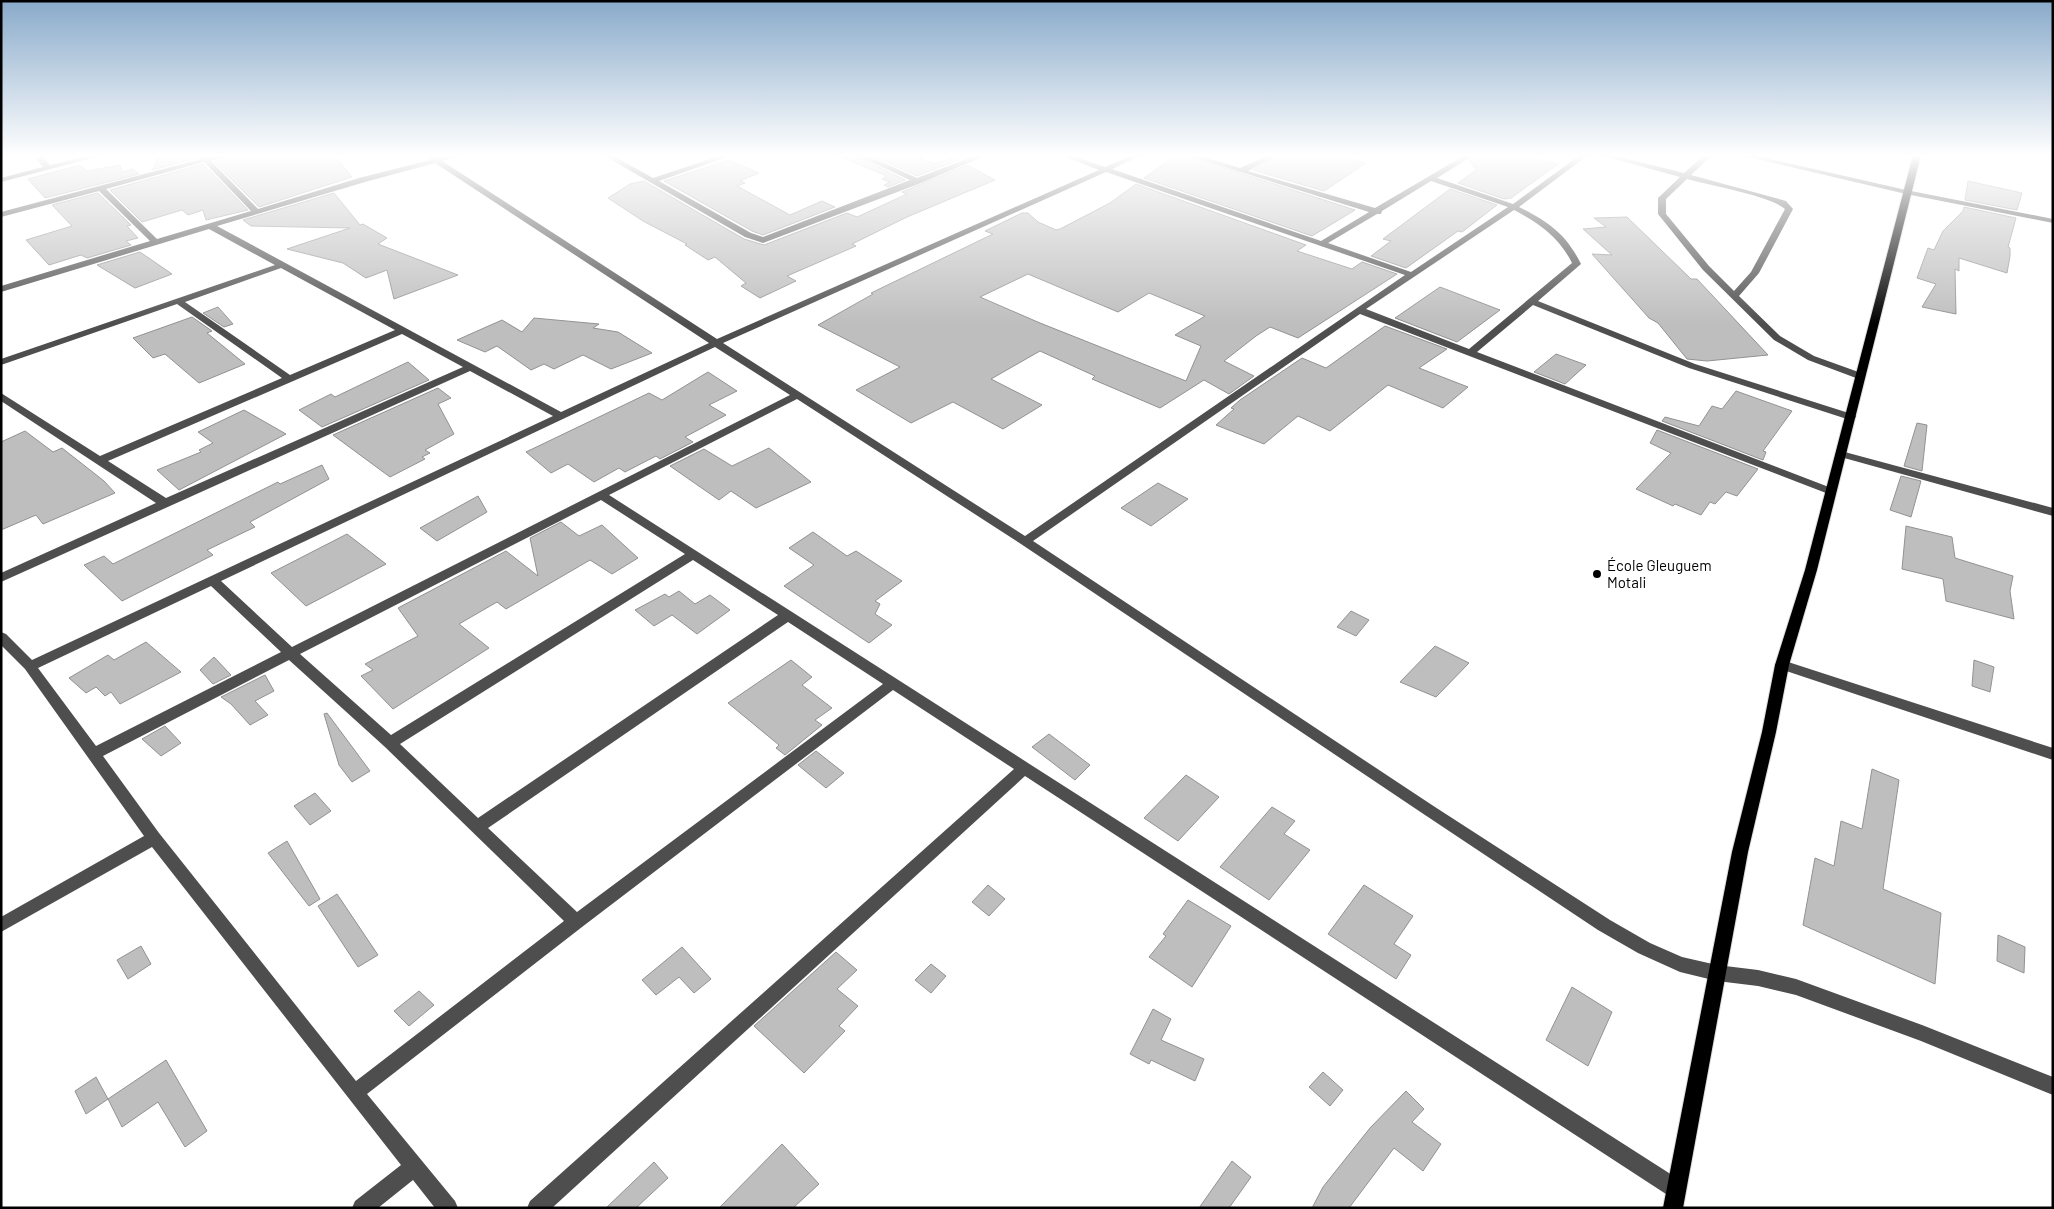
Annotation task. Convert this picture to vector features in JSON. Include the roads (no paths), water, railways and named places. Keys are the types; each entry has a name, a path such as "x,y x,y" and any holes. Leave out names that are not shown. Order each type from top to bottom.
{"main road":[{"path":"1673,1208 1740,852 1770,732 1782,665 1811,570 1901,211"}],"street":[{"path":"1,215 14,211"},
{"path":"124,211 155,242"},
{"path":"514,211 1025,541 1604,925 1644,948 1680,964 1717,973 1758,978 1796,987 1922,1033 2053,1086"},
{"path":"706,211 748,235 763,240 838,211"},
{"path":"30,666 716,343 1011,211"},
{"path":"1225,211 1412,275"},
{"path":"1025,541 1359,310 1506,211"},
{"path":"1470,353 1577,264 1573,252 1554,232 1523,211"},
{"path":"1662,211 1662,214 1706,268 1777,338 1811,358 1860,376"},
{"path":"1734,296 1755,274 1788,211"},
{"path":"2004,211 2053,221"},
{"path":"1,289 258,212"},
{"path":"1321,244 1378,212"},
{"path":"210,226 561,416"},
{"path":"1,362 282,265"},
{"path":"178,301 290,379"},
{"path":"1532,302 1692,366 1851,417"},
{"path":"1359,310 1830,491"},
{"path":"100,460 403,330"},
{"path":"1,578 471,367"},
{"path":"93,754 797,395"},
{"path":"1,396 165,503"},
{"path":"1841,454 2053,512"},
{"path":"601,495 1676,1189"},
{"path":"390,743 694,554"},
{"path":"212,580 290,654 390,743 576,922"},
{"path":"477,827 788,615"},
{"path":"1,637 30,666 154,838 354,1093 448,1208"},
{"path":"1782,665 2053,754"},
{"path":"354,1093 576,922 893,683"},
{"path":"537,1208 1024,768"},
{"path":"1,924 154,838"},
{"path":"362,1208 414,1167"}],"place":[{"name":"École Gleuguem Motali","path":"1597,574"}]}
